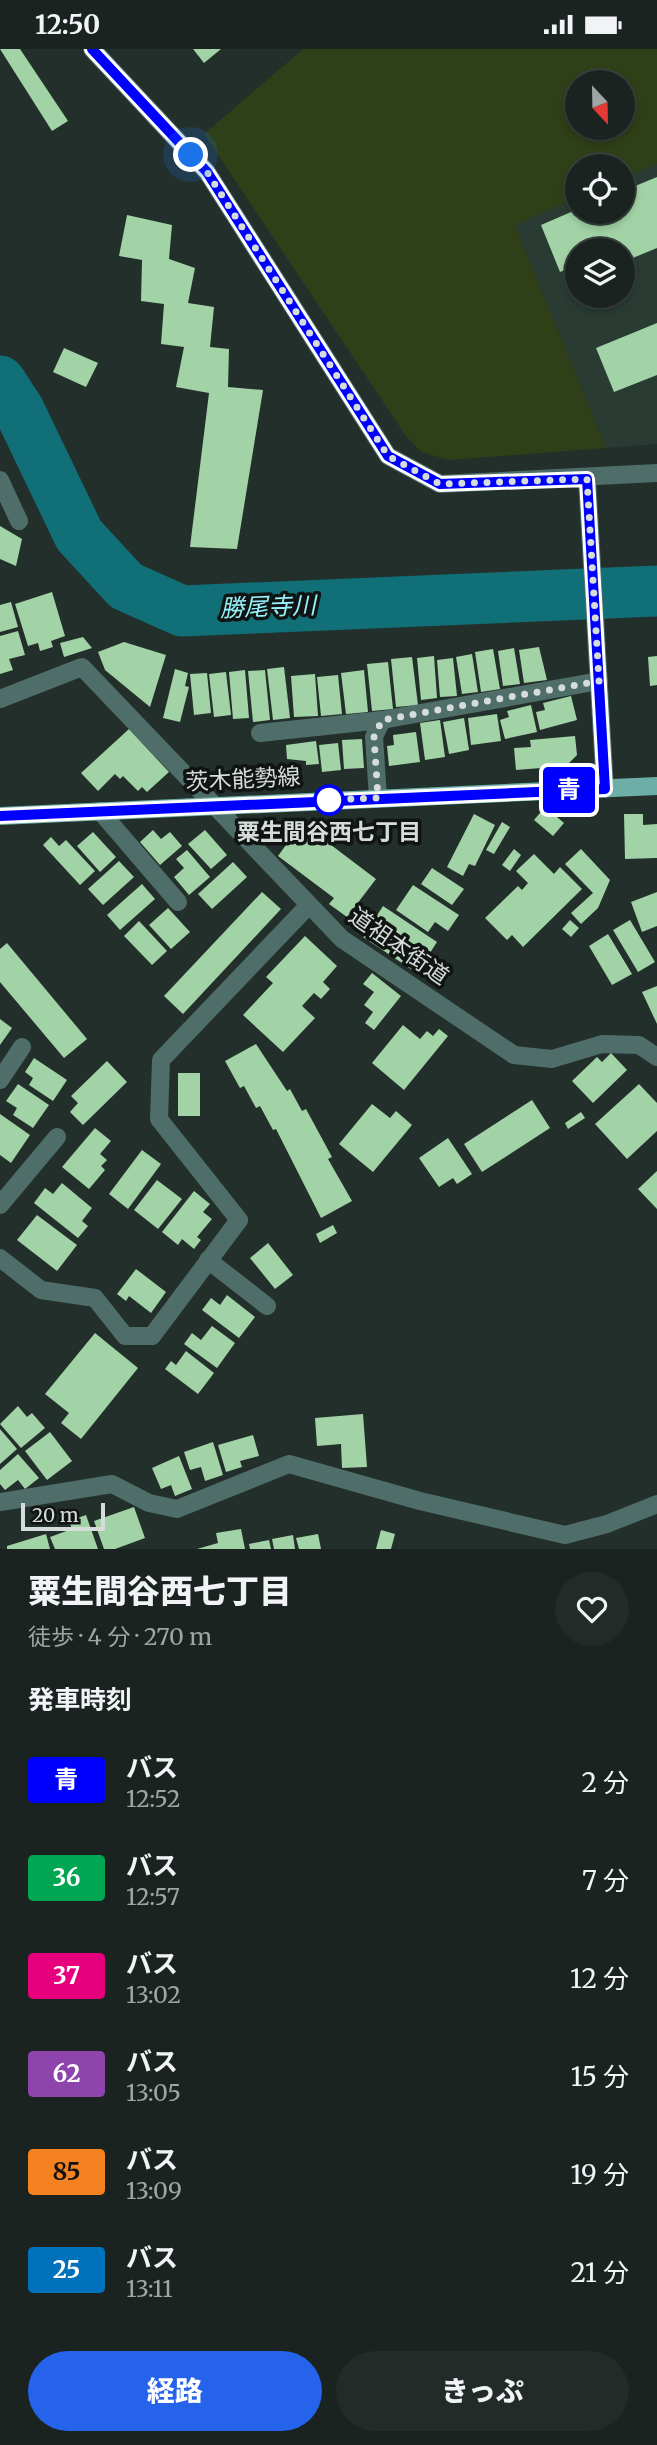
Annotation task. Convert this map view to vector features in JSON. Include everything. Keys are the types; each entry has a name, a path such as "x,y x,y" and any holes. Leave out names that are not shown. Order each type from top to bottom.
{"main road":[{"name":"茨木能勢線","path":"0,816 657,786"}],"street":[{"path":"92,49 207,172 388,456 440,484 587,479 657,473"},
{"path":"587,479 605,789"},
{"path":"0,480 19,521"},
{"name":"道祖本街道","path":"0,699 82,667 342,939 514,1055 552,1059 602,1044 639,1045 657,1056"},
{"path":"260,733 382,720 599,681"},
{"path":"378,798 374,737 382,720"},
{"path":"100,811 178,901"},
{"path":"0,1258 41,1290 95,1298 125,1336 152,1336 239,1220 159,1119 161,1060 308,906"},
{"path":"0,1080 22,1047"},
{"path":"0,1205 57,1137"},
{"path":"208,1260 267,1306"},
{"path":"0,1502 112,1484 149,1503 177,1509 289,1464 565,1535 607,1524 657,1504"}],"shaded area":[{"path":"443,49 657,49 657,444 606,448"}],"green space":[{"path":"303,49 657,49 657,164 635,173 635,154 565,154 565,203 515,225 606,448 449,460 421,452 406,436 204,134"}],"building":[{"path":"0,49 20,49 68,121 52,131"},
{"path":"193,49 221,49 204,63"},
{"path":"657,177 657,248 635,257 635,238 565,238 565,270 560,272 541,225 565,215 565,224 635,224 635,186"},
{"path":"127,215 172,225 169,259 195,268 188,303 214,307 210,347 229,349 228,387 263,390 237,549 190,547 209,393 176,387 184,347 161,344 164,304 141,301 142,260 119,256"},
{"path":"657,323 657,375 614,392 596,348"},
{"path":"64,348 98,363 86,387 53,372"},
{"path":"0,526 22,539 16,566 0,559"},
{"path":"52,592 65,636 51,641 53,647 40,651 38,643 28,646 15,604"},
{"path":"11,602 18,627 0,632 0,605"},
{"path":"18,631 25,655 9,659 13,670 0,674 0,636"},
{"path":"83,637 92,648 64,657 60,643"},
{"path":"124,642 166,655 150,707 105,670 98,652"},
{"path":"539,647 547,680 524,683 519,650"},
{"path":"514,648 520,684 503,686 498,651"},
{"path":"493,649 500,689 481,692 475,652"},
{"path":"472,654 478,692 462,694 456,657"},
{"path":"434,656 437,698 421,700 417,658"},
{"path":"657,656 657,685 650,686 648,657"},
{"path":"412,657 418,705 396,707 391,659"},
{"path":"453,658 457,696 440,697 437,660"},
{"path":"388,662 393,709 372,711 367,664"},
{"path":"284,667 290,718 273,720 267,669"},
{"path":"175,669 188,673 185,686 189,687 180,722 163,718"},
{"path":"245,670 249,718 233,719 229,672"},
{"path":"265,670 270,720 253,722 248,671"},
{"path":"364,670 368,712 346,714 341,673"},
{"path":"226,672 231,715 214,717 209,674"},
{"path":"207,673 211,713 194,715 190,674"},
{"path":"315,674 318,716 294,717 291,676"},
{"path":"338,675 342,714 321,716 317,677"},
{"path":"571,696 577,720 540,730 536,712 545,710 543,703"},
{"path":"531,705 537,732 505,739 500,720 509,717 507,711"},
{"path":"497,714 501,741 471,745 468,718"},
{"path":"464,718 469,750 449,754 443,722"},
{"path":"440,720 445,757 425,760 420,723"},
{"path":"129,729 169,772 147,792 142,787 138,791 123,776 120,779 115,774 98,791 81,773"},
{"path":"416,732 420,762 389,766 387,746 394,745 393,735"},
{"path":"575,736 577,755 566,766 516,770 514,748 531,747 530,740"},
{"path":"362,739 364,768 344,769 342,740"},
{"path":"316,741 319,764 306,765 306,761 287,759 286,745"},
{"path":"338,743 341,770 322,772 319,745"},
{"path":"545,807 564,823 553,836 534,820"},
{"path":"474,814 495,825 475,866 469,864 463,876 447,867"},
{"path":"624,814 643,814 643,825 657,824 657,858 625,859"},
{"path":"346,820 347,827 317,829 316,822"},
{"path":"502,822 510,827 494,854 486,850"},
{"path":"302,823 376,879 347,917 329,904 334,898 278,856"},
{"path":"153,830 161,839 170,832 182,846 160,865 140,842"},
{"path":"205,830 227,855 211,869 188,844"},
{"path":"93,832 116,857 100,872 77,846"},
{"path":"51,837 59,846 66,840 95,871 80,885 43,845"},
{"path":"514,849 521,855 510,871 502,865"},
{"path":"581,849 610,880 598,908 581,924 571,913 593,893 565,864"},
{"path":"187,850 210,877 189,895 174,877 184,868 176,859"},
{"path":"534,854 554,874 560,867 582,889 523,947 512,935 507,940 485,918 518,886 522,890 528,883 516,871"},
{"path":"119,861 134,877 103,905 88,889"},
{"path":"233,862 247,877 212,909 198,894"},
{"path":"432,868 464,889 452,905 421,884"},
{"path":"142,884 155,899 120,930 107,915"},
{"path":"413,885 459,915 448,931 435,922 428,932 396,910"},
{"path":"262,892 281,909 183,1014 164,996"},
{"path":"657,892 657,926 642,932 631,902"},
{"path":"383,906 437,942 424,962 418,957 411,969 363,937"},
{"path":"168,908 190,932 171,949 149,925"},
{"path":"570,920 579,928 571,937 562,929"},
{"path":"630,920 655,962 638,972 613,930"},
{"path":"139,921 167,951 152,965 124,936"},
{"path":"608,934 632,974 612,985 589,946"},
{"path":"305,936 337,966 323,982 330,989 321,999 314,993 302,1006 315,1018 283,1052 243,1015 273,983 266,977"},
{"path":"7,943 87,1039 64,1058 0,982 0,949"},
{"path":"372,973 401,996 374,1030 365,1023 373,1012 364,1005 374,992 363,984"},
{"path":"657,986 657,1024 642,992"},
{"path":"0,1019 12,1028 0,1045"},
{"path":"403,1025 420,1039 427,1031 433,1036 439,1029 448,1036 404,1090 372,1063"},
{"path":"256,1044 287,1091 290,1089 302,1111 306,1109 332,1157 328,1159 352,1201 321,1218 276,1129 273,1130 260,1106 256,1108 244,1086 240,1088 225,1061"},
{"path":"611,1053 627,1070 593,1103 572,1081 597,1057 602,1062"},
{"path":"34,1058 67,1080 53,1101 29,1085 33,1078 25,1072"},
{"path":"107,1061 127,1082 83,1125 70,1112 78,1103 71,1096"},
{"path":"178,1073 200,1073 200,1116 178,1116"},
{"path":"18,1084 49,1105 33,1128 13,1115 17,1108 6,1101"},
{"path":"639,1084 657,1103 657,1131 627,1159 595,1124"},
{"path":"532,1100 550,1128 482,1172 464,1144"},
{"path":"372,1104 390,1118 396,1111 412,1125 373,1172 339,1144"},
{"path":"581,1112 585,1118 568,1129 565,1123"},
{"path":"0,1114 30,1135 11,1163 0,1155"},
{"path":"95,1128 111,1141 100,1154 107,1160 101,1166 105,1170 89,1189 62,1167"},
{"path":"448,1138 472,1174 457,1184 453,1178 439,1187 419,1158"},
{"path":"142,1150 161,1164 128,1209 109,1194"},
{"path":"657,1171 657,1209 638,1189"},
{"path":"157,1180 182,1199 158,1229 134,1210"},
{"path":"62,1183 92,1208 82,1221 88,1226 78,1238 34,1203 45,1188 53,1194"},
{"path":"194,1191 210,1204 203,1212 212,1219 197,1237 201,1240 194,1249 182,1239 178,1245 162,1232"},
{"path":"37,1215 77,1245 57,1271 17,1240"},
{"path":"333,1225 337,1233 320,1243 316,1234"},
{"path":"268,1243 293,1275 275,1289 250,1258"},
{"path":"136,1269 166,1292 151,1313 129,1296 126,1301 117,1294"},
{"path":"227,1295 255,1317 239,1338 202,1310 211,1298 220,1305"},
{"path":"212,1326 235,1343 217,1368 184,1344 192,1333 201,1340"},
{"path":"95,1333 138,1368 81,1439 61,1423 69,1413 45,1394"},
{"path":"186,1351 214,1373 198,1394 165,1369 171,1361 176,1365"},
{"path":"18,1406 27,1417 32,1413 45,1428 21,1448 0,1424"},
{"path":"363,1414 367,1467 342,1468 341,1444 317,1446 315,1418"},
{"path":"0,1429 17,1449 0,1464"},
{"path":"50,1432 72,1461 47,1480 25,1451"},
{"path":"253,1435 259,1456 240,1461 242,1467 226,1472 218,1445"},
{"path":"213,1442 223,1475 205,1481 201,1467 190,1470 184,1452"},
{"path":"18,1454 39,1478 25,1489 18,1480 5,1490 0,1484 0,1470"},
{"path":"179,1456 192,1489 175,1496 171,1485 161,1489 152,1468"},
{"path":"134,1507 145,1538 115,1549 104,1549 94,1521"},
{"path":"86,1515 98,1549 55,1549 50,1537 72,1529 69,1521"},
{"path":"241,1529 245,1549 197,1549 218,1543 216,1533"},
{"path":"381,1530 395,1534 391,1549 376,1549"},
{"path":"46,1534 50,1549 7,1549 7,1546"},
{"path":"318,1534 321,1549 299,1549 296,1538"},
{"path":"293,1535 295,1549 274,1549 272,1539"},
{"path":"269,1540 271,1549 250,1549 249,1544"}],"waterway":[{"name":"勝尾寺川","path":"0,381 19,410 79,535 126,586 182,611 657,591"}],"bus line":[{"name":"青","path":"0,816 605,789 587,479 440,484 388,456 207,172 92,49"}],"place":[{"name":"粟生間谷西七丁目","path":"329,800"}],"route":[{"path":"191,155 207,172 388,456 440,484 587,479 599,681 382,720 374,737 378,798 329,800"}]}
